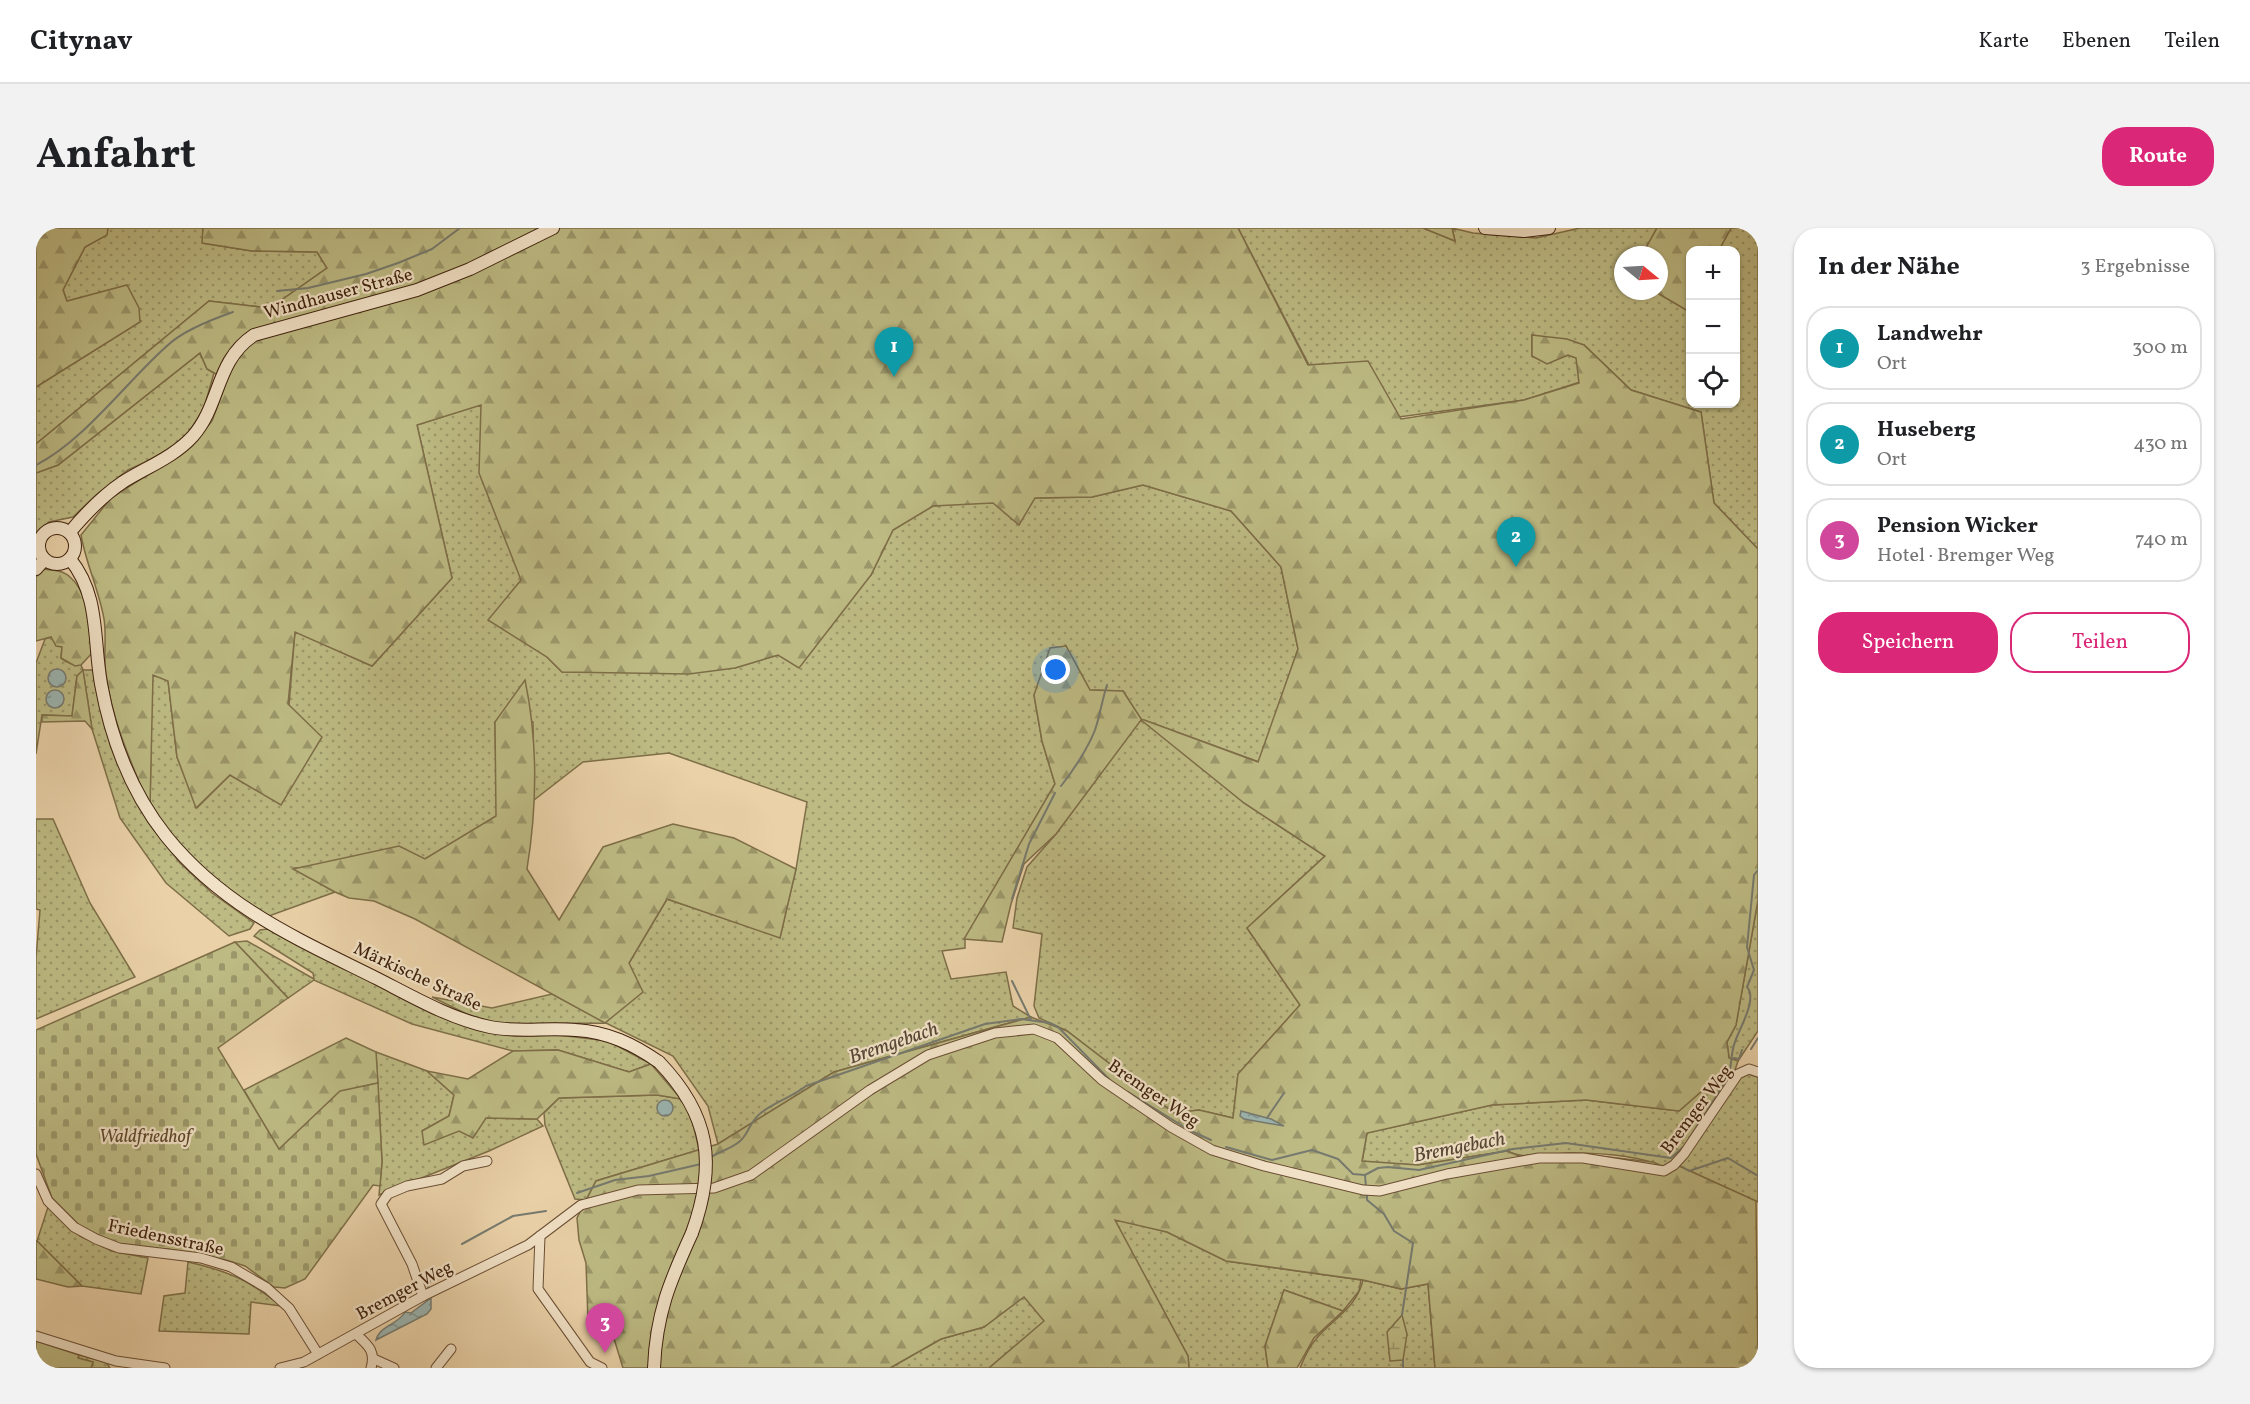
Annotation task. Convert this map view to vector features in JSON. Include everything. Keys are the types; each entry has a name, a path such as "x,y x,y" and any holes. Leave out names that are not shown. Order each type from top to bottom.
{"main road":[{"name":"Windhauser Straße","path":"69,532 106,494 173,453 194,435 205,417 228,361 244,342 254,335 417,290 470,269 553,228"},
{"path":"1485,228 1524,231 1549,228"},
{"path":"53,528 69,532 75,543 70,559 58,564 40,564 38,548 42,534 53,528"},
{"name":"Märkische Straße","path":"70,559 85,579 92,598 105,706 128,774 147,810 166,836 189,863 218,889 268,924 471,1022 510,1031 575,1030 599,1033 631,1043 659,1062 680,1084 690,1100 704,1136 706,1182 704,1201 668,1284 658,1320 654,1368"}],"street":[{"name":"Bremger Weg","path":"280,1368 304,1362 427,1295 528,1245 581,1205 638,1190 690,1191 734,1184 751,1175 870,1090 928,1055 995,1033 1034,1029 1049,1033 1102,1080 1171,1127 1212,1149 1264,1166 1363,1190 1380,1191 1447,1174 1556,1157 1592,1159 1664,1171 1674,1166 1684,1154 1738,1074 1749,1069 1758,1072"},
{"path":"427,1295 381,1204 388,1194 407,1186 442,1179 463,1166 487,1161"},
{"name":"Friedensstraße","path":"36,1174 48,1201 74,1227 96,1239 119,1248 201,1258 231,1267 267,1288 290,1308 318,1354"},
{"path":"540,1236 538,1289 590,1362 603,1365"},
{"path":"356,1334 371,1348 372,1363 394,1368"},
{"path":"36,1336 116,1364 165,1368"},
{"path":"436,1368 450,1349"}],"green space":[{"path":"36,228 108,228 107,235 85,247 63,290 67,301 127,285 139,308 140,322 36,387"},
{"path":"108,228 203,228 203,243 252,251 317,252 327,268 270,308 209,301 36,444 36,387 140,321 67,301 63,290 85,247 106,235"},
{"path":"203,228 1238,228 1308,365 1368,361 1401,419 1524,400 1579,383 1576,358 1568,355 1547,364 1532,356 1532,335 1567,339 1584,345 1631,390 1701,412 1714,503 1758,549 1758,900 1736,1025 1727,1042 1729,1058 1738,1061 1733,1076 1727,1069 1679,1111 1586,1100 1492,1105 1367,1133 1362,1161 1418,1165 1507,1151 1519,1156 1572,1153 1653,1162 1664,1167 1679,1166 1756,1201 1758,1368 1435,1368 1428,1284 1401,1289 1363,1280 1226,1261 1167,1232 1115,1220 1188,1356 1189,1368 989,1368 1044,1321 1024,1297 984,1327 941,1339 890,1368 623,1368 608,1319 588,1321 586,1263 579,1240 577,1218 596,1181 718,1144 834,1072 1031,1017 1067,1031 1174,1113 1199,1110 1233,1118 1238,1074 1300,1005 1247,928 1325,856 1244,803 1141,720 1056,834 1024,864 1002,942 964,939 1055,784 1042,741 1034,695 1050,648 1066,646 1090,690 1123,691 1141,719 1258,762 1298,649 1281,567 1231,511 1143,485 1092,497 1035,498 1019,525 993,503 933,506 893,530 871,575 799,668 778,655 735,668 689,674 562,672 547,657 488,620 521,580 479,473 481,405 417,425 452,578 372,666 295,632 288,704 322,737 281,805 230,775 196,808 177,757 168,681 153,675 150,808 113,709 105,667 104,619 81,535 111,498 191,447 212,421 227,380 207,369 200,353 58,465 36,473 36,444 209,301 270,308 327,268 317,252 252,251 202,243"},
{"path":"1238,228 1423,228 1455,241 1452,228 1473,233 1536,238 1580,228 1657,228 1647,246 1614,246 1614,300 1668,299 1686,309 1686,407 1631,390 1584,345 1532,335 1532,356 1547,363 1568,355 1577,358 1580,382 1524,400 1399,417 1368,362 1309,365"},
{"path":"1423,228 1452,228 1455,241"},
{"path":"1657,228 1731,228 1721,246 1686,246 1686,310 1668,299 1668,246 1647,246"},
{"path":"1731,228 1758,228 1758,549 1714,503 1701,412 1688,408 1740,408 1740,246 1721,246"},
{"path":"200,353 207,369 214,373 204,408 186,437 167,452 128,470 73,517 49,522 36,535 36,473 58,465"},
{"path":"482,404 521,580 547,657 562,672 735,668 778,655 871,575 893,530 933,506 1035,498 1092,497 1143,485 1231,511 1281,567 1298,649 1259,762 1144,720 1244,803 1325,856 1247,928 1300,1005 1238,1074 1233,1118 1199,1110 1174,1113 1067,1031 1039,1018 1034,1006 1042,934 1013,928 1017,898 1027,867 1056,834 1141,719 1123,691 1090,690 1066,646 1034,695 1042,741 1055,784 965,939 965,948 942,951 951,979 1006,972 1013,1006 1031,1017 834,1072 718,1144 708,1106 673,1056 606,1023 629,963 667,899 780,937 796,869 807,802 669,753 583,762 534,800 533,722 495,722 497,816 425,859 294,868 335,892 269,916 248,905 193,861 150,808 152,675 168,680 177,757 197,808 230,775 281,804 295,631 372,666 452,578 417,425"},
{"path":"43,569 67,575 76,584 85,602 93,652 81,665 75,666 61,658 62,647 56,646 51,637 36,641 36,577"},
{"path":"51,637 62,647 61,658 81,665 83,670 95,670 151,826 180,863 212,893 254,923 250,929 229,936 166,883 120,818 92,729 83,671 77,676 72,716 42,715 36,754 36,663 45,639"},
{"path":"83,670 92,729 85,721 42,722 42,715 72,716 77,676"},
{"path":"525,680 532,727 535,774 533,822 527,869 559,920 603,847 673,824 734,838 796,869 780,938 667,899 629,963 643,992 605,1023 415,919 374,901 349,898 293,869 399,846 425,859 496,816 495,722"},
{"path":"36,819 53,819 90,903 135,977 36,1019 36,958 40,910 36,909"},
{"path":"1758,900 1758,1031 1738,1061 1729,1058 1727,1042 1736,1025"},
{"path":"268,929 327,960 476,1029 515,1036 558,1035 608,1041 651,1064 629,1072 558,1050 513,1051 412,1024 314,980 288,998 235,942 247,941 314,979 313,973 254,936 260,930"},
{"name":"Waldfriedhof","path":"235,942 288,998 218,1048 279,1149 340,1091 378,1083 382,1162 380,1186 373,1185 305,1279 285,1288 274,1287 245,1266 226,1260 168,1249 131,1249 82,1228 52,1198 36,1154 36,1030"},
{"path":"552,994 606,1023 502,1024 479,1020 432,997 492,1008"},
{"path":"346,1038 376,1052 378,1083 340,1092 279,1150 244,1090"},
{"path":"558,1050 629,1072 651,1064 681,1099 657,1095 559,1098 537,1119 486,1118 473,1138 459,1131 424,1145 422,1131 449,1116 454,1095 427,1071 468,1079 513,1051"},
{"path":"376,1052 427,1071 454,1095 449,1116 422,1131 486,1118 537,1119 543,1126 489,1151 379,1195 382,1162"},
{"path":"1727,1069 1733,1076 1683,1153 1664,1167 1643,1160 1619,1156 1572,1153 1522,1156 1507,1151 1418,1165 1362,1162 1367,1133 1492,1105 1586,1100 1679,1111"},
{"path":"1748,1074 1758,1077 1758,1202 1679,1166 1740,1078"},
{"path":"657,1095 681,1099 690,1117 699,1150 596,1181 586,1200 575,1199 545,1125 544,1113 559,1098"},
{"path":"48,1207 80,1236 112,1251 148,1258 141,1294 82,1286 37,1241"},
{"path":"1114,1219 1167,1232 1226,1261 1361,1280 1359,1291 1343,1311 1284,1290 1265,1346 1268,1368 1189,1368 1188,1356"},
{"path":"36,1241 82,1286 68,1287 36,1279"},
{"path":"188,1262 237,1278 259,1289 281,1306 251,1302 249,1334 159,1331 164,1296 185,1293"},
{"path":"1363,1280 1401,1289 1428,1284 1435,1368 1300,1368 1313,1342 1356,1298"},
{"path":"1284,1290 1343,1311 1314,1338 1297,1368 1268,1368 1265,1346"},
{"path":"1024,1296 1045,1321 989,1368 890,1368 941,1339 984,1327"},
{"path":"1402,1315 1407,1334 1403,1360 1390,1361 1387,1332"},
{"path":"36,1341 79,1355 78,1358 93,1362 91,1368 36,1368"},
{"path":"79,1355 106,1362 110,1368 91,1368 93,1362 78,1358"}],"water":[{"path":"57,669 63,672 66,678 63,684 57,687 51,684 48,678 51,672"},
{"path":"55,690 61,693 64,699 61,705 55,708 49,705 46,699 49,693"},
{"path":"665,1100 673,1108 665,1116 657,1108"},
{"path":"1241,1111 1271,1119 1284,1126 1244,1119 1240,1116"},
{"path":"431,1298 431,1309 427,1314 376,1340 381,1331 398,1320 405,1312 411,1313"}],"waterway":[{"path":"277,291 308,288 366,274 398,263 432,249 460,228"},
{"path":"36,465 54,454 88,426 174,340 199,326 233,312"},
{"path":"1061,786 1092,737 1107,685"},
{"path":"1012,899 1029,844 1055,793"},
{"path":"1687,1142 1727,1078 1733,1046 1747,1014 1750,999 1747,987 1754,970 1747,947 1754,875 1758,870"},
{"path":"1012,981 1031,1020"},
{"name":"Bremgebach","path":"711,1157 740,1141 755,1118 762,1112 806,1086 985,1024 1021,1019 1050,1023 1058,1027 1111,1081"},
{"path":"1751,1049 1758,1038"},
{"path":"1734,1058 1739,1059 1742,1050"},
{"name":"Bremgebach","path":"1128,1092 1189,1130 1211,1140"},
{"path":"1267,1118 1284,1093"},
{"name":"Bremgebach","path":"1226,1147 1272,1160 1312,1150 1338,1159 1353,1174 1365,1175 1378,1168 1419,1170 1513,1149 1566,1143 1671,1158 1683,1147"},
{"name":"Bremgebach","path":"1684,1168 1689,1171 1728,1158 1758,1176"},
{"name":"Bremgebach","path":"577,1193 615,1180 649,1176 701,1164"},
{"path":"1365,1175 1366,1187"},
{"path":"1367,1195 1367,1200 1384,1214 1394,1231 1413,1243 1402,1315"},
{"name":"Bremgebach","path":"462,1244 513,1216 546,1211"},
{"name":"Bremgebach","path":"427,1291 434,1268"},
{"path":"1403,1360 1403,1368"}],"place":[{"name":"Landwehr","path":"894,377"},
{"name":"Huseberg","path":"1516,567"},
{"name":"Pension Wicker","path":"605,1353"}]}
